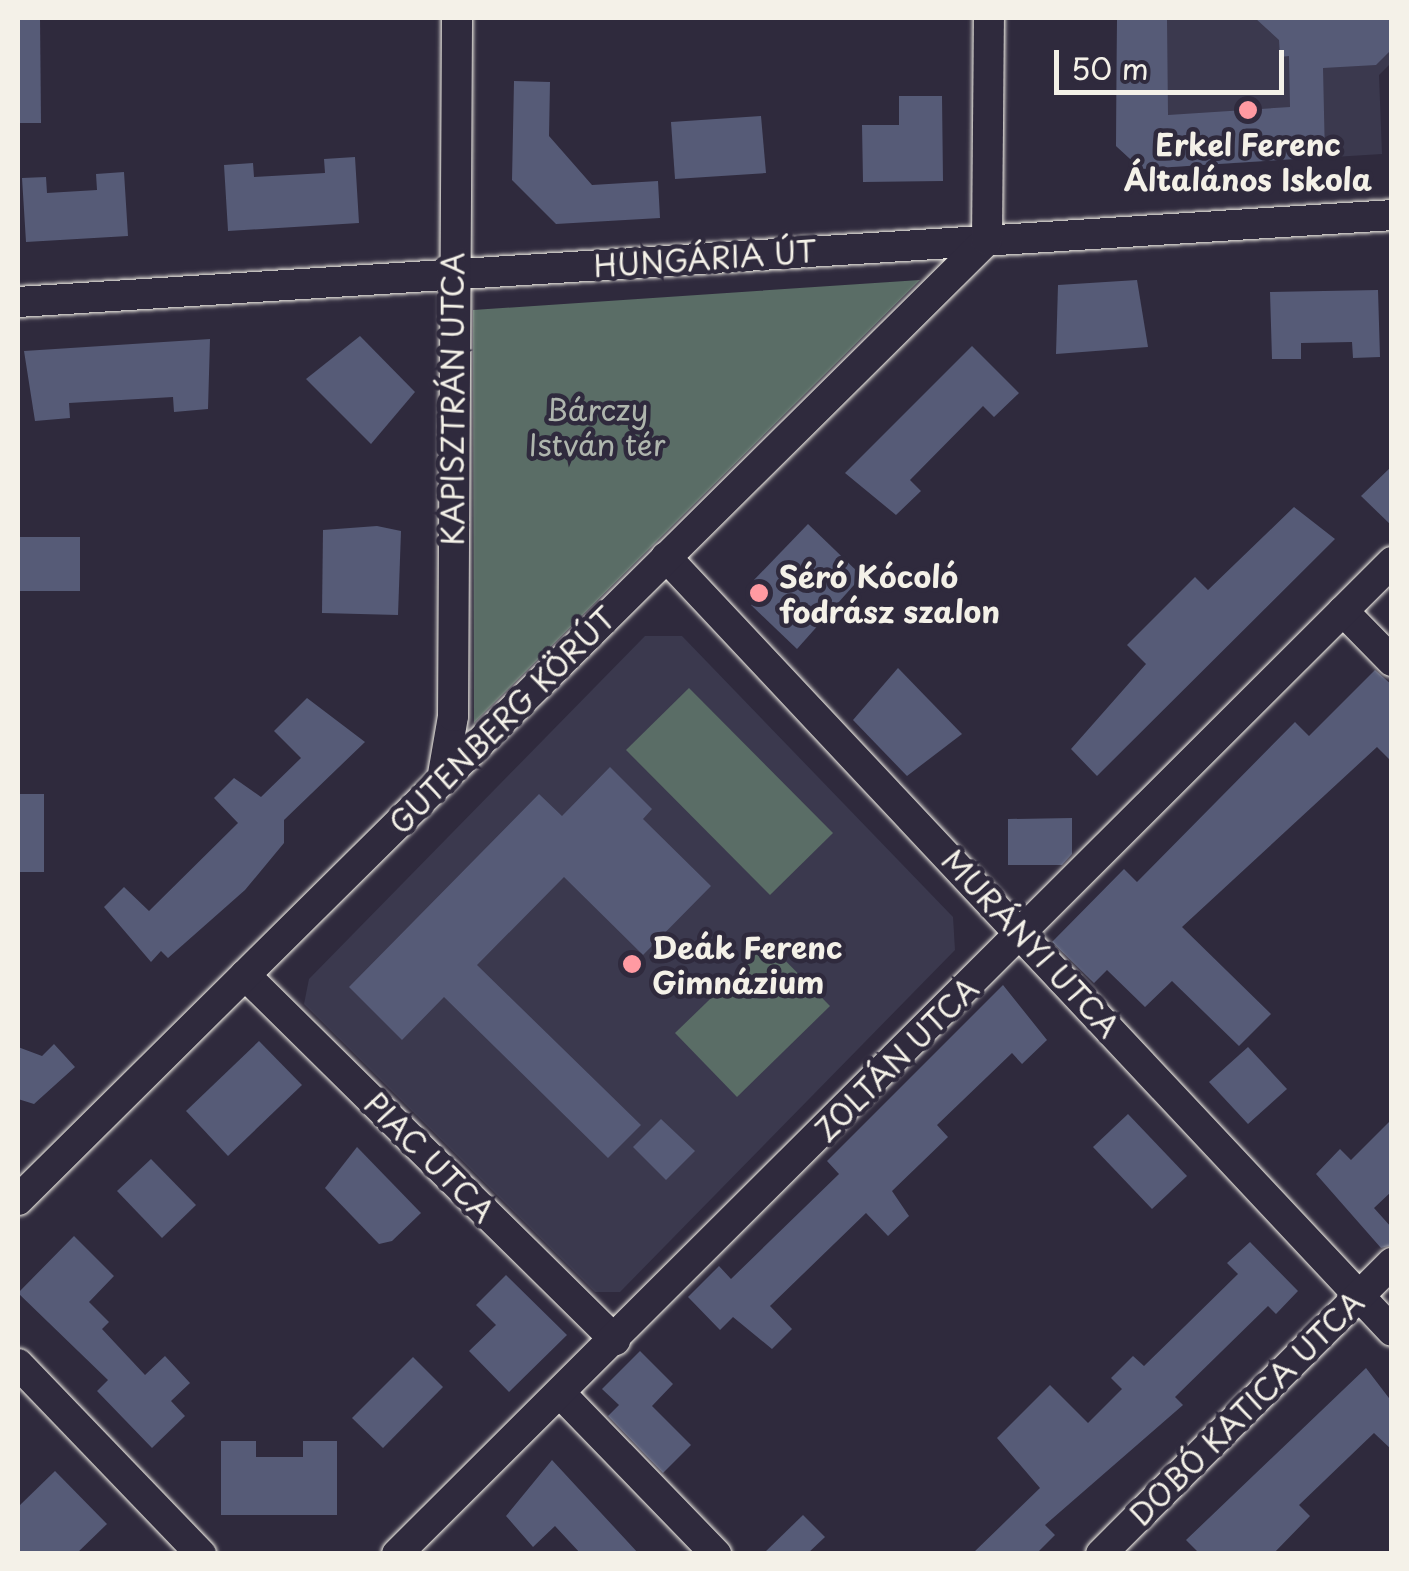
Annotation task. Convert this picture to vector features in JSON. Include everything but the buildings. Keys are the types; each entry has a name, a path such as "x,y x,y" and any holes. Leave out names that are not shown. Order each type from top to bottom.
{"street":[{"name":"KAPISZTRÁN UTCA","path":"442,780 453,716 451,274 457,18"},
{"path":"987,240 989,18"},
{"name":"HUNGÁRIA ÚT","path":"18,302 1392,214"},
{"name":"GUTENBERG KÖRÚT","path":"18,1200 987,240"},
{"name":"MURÁNYI UTCA","path":"666,557 1022,932 1392,1331"},
{"name":"ZOLTÁN UTCA","path":"397,1554 1392,562"},
{"path":"1342,611 1392,661"},
{"name":"PIAC UTCA","path":"245,975 615,1340"},
{"name":"DOBÓ KATICA UTCA","path":"1101,1554 1392,1263"},
{"path":"18,1364 202,1554"},
{"path":"561,1394 716,1554"}],"shaded area":[{"name":"Erkel Ferenc Általános Iskola","path":"1117,18 1391,18 1391,63 1379,75 1382,154 1141,169 1116,146"},
{"name":"Deák Ferenc Gimnázium","path":"645,636 682,636 953,917 955,950 620,1292 595,1292 304,1004 309,979"}],"green space":[{"name":"Bárczy István tér","path":"920,280 641,557 474,723 473,310"},
{"path":"689,688 833,833 770,895 626,750"},
{"path":"768,943 830,1006 737,1097 675,1033"}],"place":[{"name":"Erkel Ferenc Általános Iskola","path":"1248,110"},
{"name":"Séró Kócoló fodrász szalon","path":"759,593"},
{"name":"Deák Ferenc Gimnázium","path":"632,964"}]}
